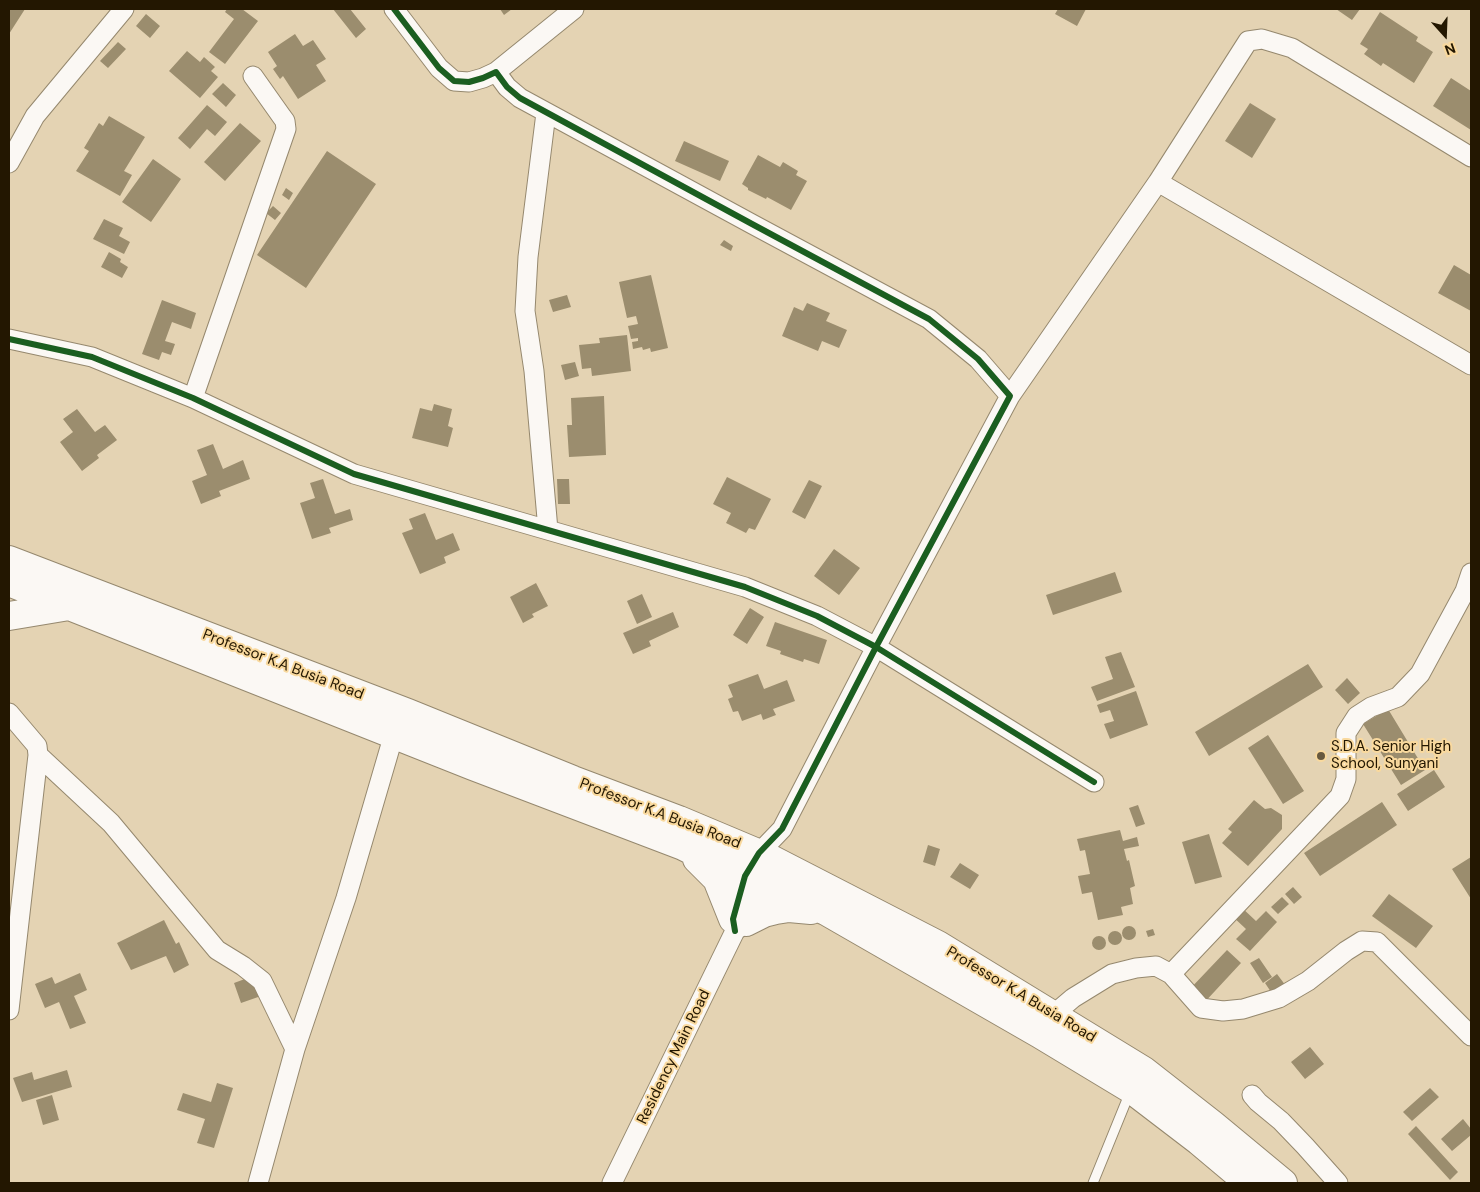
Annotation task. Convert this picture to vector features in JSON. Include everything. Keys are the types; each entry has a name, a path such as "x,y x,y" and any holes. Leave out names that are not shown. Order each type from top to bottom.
{"main road":[{"name":"Professor K.A Busia Road","path":"12,573 69,606 242,676 683,846 754,881 826,911 1047,1024"},
{"name":"Professor K.A Busia Road","path":"12,573 408,713 573,780 679,820 769,858 938,945 1047,1024 1077,1043 1131,1089 1199,1141 1249,1183"},
{"path":"9,616 69,606"},
{"path":"683,846 717,879 738,924 764,913 789,908 826,911"},
{"name":"Professor K.A Busia Road","path":"1077,1043 1144,1071 1283,1183"}],"street":[{"path":"394,9 439,68 454,81 469,82 496,72 574,9"},
{"path":"9,163 35,116 118,11"},
{"path":"769,858 782,829 876,647 1010,396 1158,182 1248,41 1262,39 1292,48 1471,157"},
{"path":"496,72 507,87 520,98 546,113 929,318 978,359 1010,396"},
{"path":"192,398 286,130 285,121 254,76"},
{"path":"546,113 528,257 525,311 534,371 548,530"},
{"path":"1158,182 1471,365"},
{"path":"9,338 92,357 192,398 354,474 745,587 817,616 876,647 1094,782"},
{"path":"1171,974 1340,796 1346,779 1346,733 1357,716 1371,707 1398,697 1420,674 1464,591 1471,573"},
{"path":"9,713 37,746 38,754 9,1010"},
{"path":"258,1183 295,1049 346,898 394,734"},
{"path":"38,754 111,823 217,950 262,981 295,1049"},
{"name":"Residency Main Road","path":"612,1183 738,924 754,881 769,858"},
{"path":"1047,1024 1073,998 1112,974 1136,968 1156,966 1171,974 1201,1008 1223,1011 1243,1010 1279,998 1308,981 1362,941 1377,942 1471,1036"},
{"path":"1252,1095 1281,1121 1338,1183"}],"lane":[{"path":"1093,1183 1131,1089"}],"building":[{"path":"9,9 25,9 9,34"},
{"path":"227,9 242,9 258,21 225,64 209,52 234,19 225,12"},
{"path":"333,9 350,9 366,29 356,38"},
{"path":"500,9 512,9 504,15"},
{"path":"1058,9 1086,9 1077,26 1055,14"},
{"path":"1336,9 1360,9 1352,20"},
{"path":"1380,12 1418,37 1416,41 1433,52 1414,83 1383,63 1381,66 1364,54 1368,49 1360,44"},
{"path":"146,14 160,26 150,38 136,26"},
{"path":"295,34 303,46 313,40 326,59 316,65 326,81 298,99 283,76 280,79 273,69 277,66 268,52"},
{"path":"118,42 126,49 108,68 100,61"},
{"path":"187,51 200,62 204,57 215,67 211,71 218,77 200,98 169,71"},
{"path":"1451,78 1471,91 1471,130 1433,106"},
{"path":"223,83 236,95 226,107 212,94"},
{"path":"1250,103 1276,119 1252,158 1225,141"},
{"path":"207,105 227,122 215,136 207,129 190,149 178,138"},
{"path":"109,116 145,137 124,171 132,175 120,196 76,171 89,151 84,148 99,123 103,126"},
{"path":"240,123 261,141 225,181 204,162"},
{"path":"684,141 729,161 720,181 675,161"},
{"path":"327,151 376,184 306,288 257,255"},
{"path":"758,155 780,167 783,162 798,171 796,175 807,181 791,210 767,197 766,199 748,190 742,184"},
{"path":"153,159 181,179 151,222 122,202"},
{"path":"286,188 293,193 289,200 282,195"},
{"path":"273,206 281,213 275,220 266,213"},
{"path":"104,219 123,228 119,236 130,242 124,254 93,239"},
{"path":"724,240 733,246 731,251 720,245"},
{"path":"109,252 121,259 120,262 128,267 122,278 101,267"},
{"path":"1454,265 1471,275 1471,311 1438,293"},
{"path":"651,275 668,348 651,352 650,348 643,350 642,347 633,349 632,342 638,341 638,338 631,339 628,326 638,324 636,316 627,318 619,282"},
{"path":"567,295 571,307 553,312 549,300"},
{"path":"162,300 196,313 191,329 172,322 165,341 175,344 171,355 162,352 159,360 142,354"},
{"path":"807,303 830,313 826,321 847,330 839,348 822,341 818,351 782,336 794,307 803,311"},
{"path":"627,335 631,371 592,376 591,368 582,369 579,345 600,343 599,338"},
{"path":"575,362 579,376 565,380 561,365"},
{"path":"604,396 606,455 569,457 567,425 572,425 571,398"},
{"path":"434,404 452,409 448,426 453,428 448,447 412,438 420,408 432,411"},
{"path":"77,409 95,432 105,425 117,440 97,455 99,458 82,471 60,442 73,432 63,419"},
{"path":"213,444 223,469 243,460 250,479 219,491 221,496 201,504 192,481 207,475 197,450"},
{"path":"727,477 771,499 755,530 749,528 746,533 726,523 731,513 713,504"},
{"path":"323,479 335,514 350,509 353,520 329,528 331,533 312,539 300,503 315,498 310,483"},
{"path":"557,479 569,479 570,504 558,504"},
{"path":"809,480 822,486 805,519 792,512"},
{"path":"425,513 436,540 453,533 460,550 444,557 446,563 420,574 402,533 413,529 409,519"},
{"path":"834,549 860,568 839,595 814,576"},
{"path":"1115,572 1122,592 1053,615 1046,595"},
{"path":"536,583 548,606 532,614 534,617 523,623 510,597"},
{"path":"642,594 652,617 637,624 627,601"},
{"path":"750,608 764,617 747,644 733,635"},
{"path":"673,612 679,627 649,641 651,646 633,654 623,633"},
{"path":"775,622 827,640 819,664 804,659 803,662 780,654 781,651 766,646"},
{"path":"1121,652 1135,687 1097,701 1091,687 1113,679 1105,657"},
{"path":"1308,664 1323,687 1209,756 1195,732"},
{"path":"758,674 764,689 787,680 795,701 773,709 776,715 763,720 761,714 742,721 738,711 733,712 728,699 733,697 728,685"},
{"path":"1347,678 1360,693 1348,704 1335,690"},
{"path":"1136,691 1148,725 1110,739 1104,724 1114,721 1110,710 1100,713 1097,705"},
{"path":"1388,709 1425,770 1401,785 1363,724"},
{"path":"1268,735 1304,791 1283,804 1248,748"},
{"path":"1434,770 1445,787 1408,811 1397,794"},
{"path":"1254,800 1265,809 1271,808 1282,815 1282,829 1248,866 1222,843 1232,832 1228,829"},
{"path":"1382,802 1397,825 1320,876 1304,853"},
{"path":"1138,805 1145,824 1136,827 1129,808"},
{"path":"1120,830 1123,841 1137,837 1139,846 1124,849 1127,861 1129,860 1135,886 1130,888 1133,904 1121,907 1123,915 1098,920 1092,892 1082,894 1078,876 1090,874 1085,850 1080,851 1077,839"},
{"path":"1209,834 1222,877 1195,884 1182,842"},
{"path":"928,845 940,849 935,866 923,862"},
{"path":"1471,857 1471,899 1452,869"},
{"path":"960,863 979,875 970,889 950,877"},
{"path":"1293,887 1302,897 1294,904 1285,894"},
{"path":"1389,894 1433,926 1416,948 1372,916"},
{"path":"1282,897 1289,904 1278,914 1271,907"},
{"path":"1240,906 1256,921 1266,911 1277,922 1250,951 1236,939 1246,929 1231,915"},
{"path":"164,920 176,944 179,942 189,965 174,973 166,956 131,970 117,943"},
{"path":"1129,926 1134,928 1136,933 1134,938 1129,940 1124,938 1122,933 1124,928"},
{"path":"1153,929 1155,935 1148,937 1146,931"},
{"path":"1115,931 1120,933 1122,938 1120,943 1115,945 1110,943 1108,938 1110,933"},
{"path":"1099,936 1104,938 1106,943 1104,948 1099,950 1094,948 1092,943 1094,938"},
{"path":"1227,950 1241,963 1202,1005 1188,991"},
{"path":"1259,958 1272,977 1263,983 1250,963"},
{"path":"80,973 87,990 74,996 86,1023 70,1029 59,1002 45,1008 35,984 52,977 55,984"},
{"path":"1277,974 1286,986 1273,995 1265,983"},
{"path":"253,976 261,996 241,1003 234,983"},
{"path":"1310,1047 1324,1064 1305,1079 1291,1062"},
{"path":"67,1070 72,1087 22,1102 13,1078 32,1072 34,1080"},
{"path":"217,1083 233,1088 214,1148 197,1143 205,1119 177,1110 183,1093 211,1102"},
{"path":"1430,1088 1439,1097 1412,1121 1403,1112"},
{"path":"52,1095 59,1120 43,1125 36,1100"},
{"path":"1463,1119 1471,1129 1471,1135 1452,1151 1441,1139"},
{"path":"1416,1126 1458,1172 1450,1180 1408,1134"}],"cycle path":[{"path":"394,9 439,68 454,81 469,82 496,72 507,87 520,98 929,319 978,359 1010,396 876,647 1094,782"},
{"path":"9,339 92,357 193,398 354,474 745,587 817,616 876,647 782,829 759,853 745,876 733,919 735,931"}],"place":[{"name":"S.D.A. Senior High School, Sunyani","path":"1321,756"}]}
